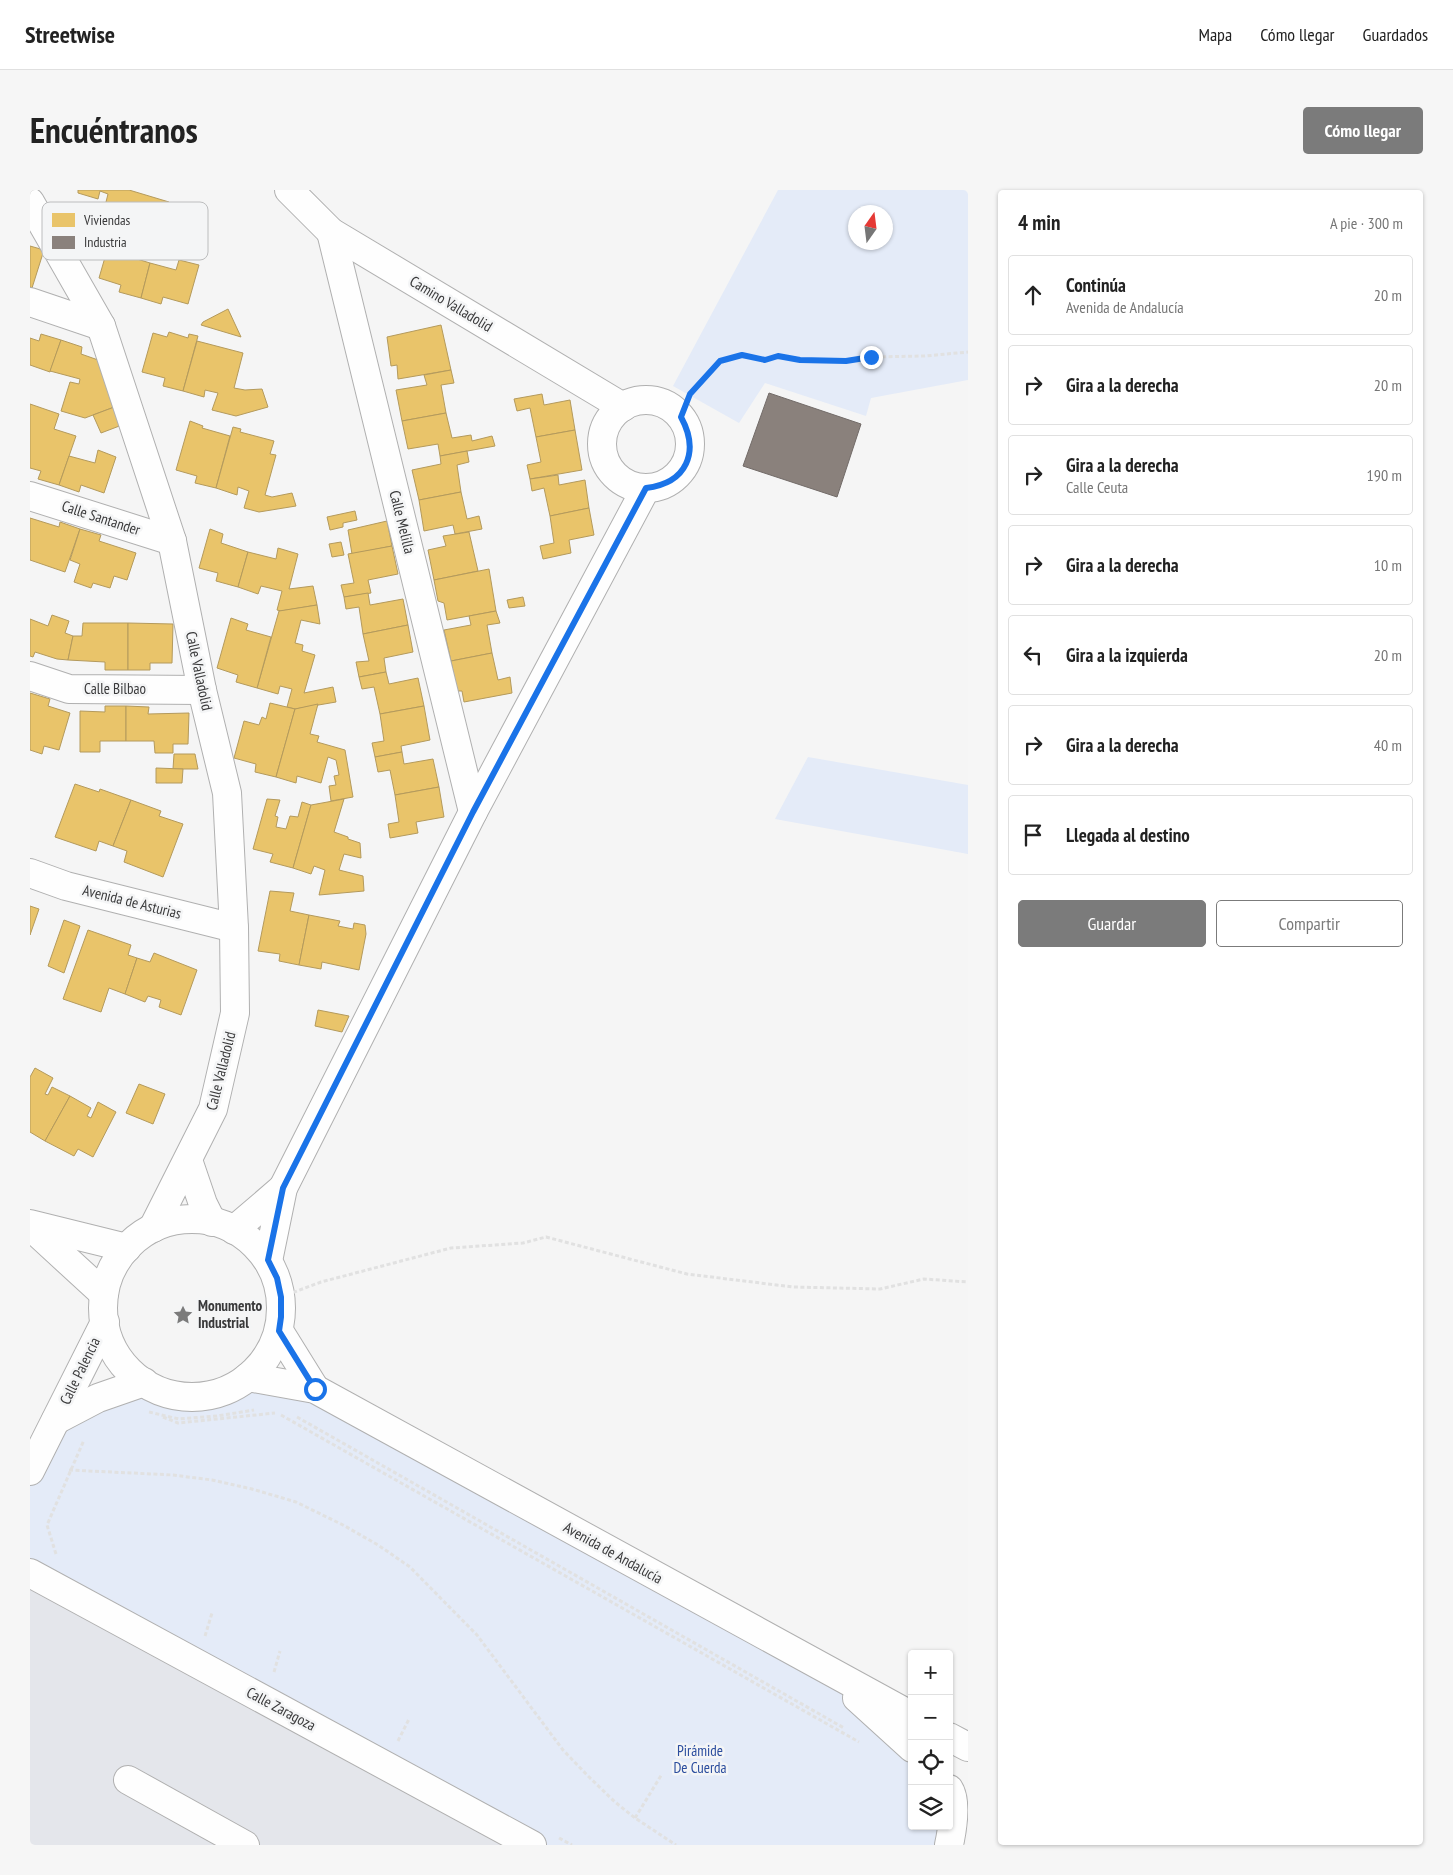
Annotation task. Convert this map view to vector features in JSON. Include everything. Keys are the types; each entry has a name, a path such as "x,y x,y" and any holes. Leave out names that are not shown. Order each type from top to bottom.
{"street":[{"name":"Camino Valladolid","path":"289,190 330,232 623,407"},
{"name":"Calle Valladolid","path":"30,202 42,223"},
{"name":"Calle Melilla","path":"330,232 473,812"},
{"name":"Calle Valladolid","path":"63,260 101,326 172,541 202,690 226,793 234,928 235,1013 213,1109 153,1228"},
{"path":"30,302 101,326"},
{"path":"643,400 658,402 670,407 681,417 688,429 690,443 688,457 682,470 672,480 660,486 646,488 632,485 618,478 608,467 603,453 602,438 607,424 616,412 623,407 629,403 643,400"},
{"path":"268,1260 283,1188 473,812 646,488"},
{"name":"Calle Santander","path":"30,496 172,541"},
{"name":"Calle Bilbao","path":"30,676 69,689 202,690"},
{"name":"Avenida de Asturias","path":"30,873 66,886 234,928"},
{"path":"188,1160 203,1204 223,1226"},
{"path":"223,1226 283,1188"},
{"path":"184,1219 204,1220 223,1226 256,1245 268,1260 277,1278 281,1297 281,1317 279,1331 269,1353 258,1369 248,1377 227,1390 209,1396 171,1395 153,1388 136,1394 124,1365 113,1349 104,1322 104,1294 109,1276 118,1258 131,1243 164,1223 184,1219"},
{"path":"30,1225 127,1248"},
{"path":"30,1225 104,1294"},
{"name":"Calle Palencia","path":"30,1471 104,1322"},
{"name":"Avenida de Andalucía","path":"279,1331 315,1389"},
{"name":"Avenida de Andalucía","path":"248,1377 315,1389 908,1714"},
{"name":"Calle Palencia","path":"56,1420 98,1398 136,1394"},
{"name":"Calle Zaragoza","path":"30,1574 532,1845"},
{"path":"825,1669 908,1744"},
{"path":"953,1739 968,1747"},
{"path":"128,1780 245,1845"},
{"path":"949,1845 951,1830"},
{"path":"963,1845 968,1841"}],"path":[{"path":"681,417 690,394 720,361 742,355 765,360 778,356 800,360 846,361 871,357 926,356 968,352"},
{"path":"281,1297 322,1282 451,1248 523,1243 546,1237 687,1274 793,1287 880,1289 924,1279 968,1282"},
{"path":"136,1394 149,1412 178,1423 278,1413 861,1743"},
{"path":"136,1394 149,1412 179,1420 261,1409"},
{"path":"296,1416 862,1738"},
{"path":"65,1481 86,1435"},
{"path":"69,1470 212,1480 252,1489 296,1502 378,1545 410,1567 466,1624 483,1643 563,1750 608,1795 635,1818 676,1845"},
{"path":"203,1643 212,1613"},
{"path":"272,1680 280,1651"},
{"path":"394,1748 409,1719"},
{"path":"635,1818 662,1774"}],"shaded area":[{"path":"30,1573 532,1845 30,1845"}],"green space":[{"path":"778,190 968,190 968,380 871,398 866,416 765,383 739,423 673,386"},
{"path":"808,757 968,785 968,854 775,819"},
{"name":"Pirámide De Cuerda","path":"244,1381 315,1389 825,1669 908,1744 908,1830 949,1830 949,1845 532,1845 30,1573 30,1471 56,1420 153,1388 171,1395 190,1397 209,1396 227,1390"}],"building: Viviendas":[{"path":"78,190 129,190 169,202 106,202 108,194 100,191 98,199 78,193"},
{"path":"30,246 42,249 42,256 32,288 30,287"},
{"path":"104,260 140,260 150,263 141,298 119,292 121,285 99,278"},
{"path":"179,260 199,265 188,304 163,297 161,304 141,298 150,263 176,270"},
{"path":"228,309 241,337 201,325 203,322"},
{"path":"441,325 451,370 398,379 397,365 391,366 387,337"},
{"path":"169,332 188,338 189,334 198,336 183,391 163,386 165,378 142,372 153,333 167,337"},
{"path":"41,334 61,340 50,372 30,365 30,338 39,341"},
{"path":"61,340 82,347 81,354 101,361 117,406 85,418 61,411 70,382 79,384 80,379 50,371"},
{"path":"197,341 243,353 234,388 245,390 262,389 268,407 236,416 212,410 218,393 205,390 204,397 183,391"},
{"path":"451,370 454,383 441,385 446,413 402,421 396,390 427,385 424,375"},
{"path":"542,394 544,405 570,400 575,430 536,437 530,408 517,411 514,399"},
{"path":"30,404 59,414 54,429 76,436 59,485 38,479 41,471 30,468"},
{"path":"117,406 122,425 101,433 93,415"},
{"path":"446,413 452,438 471,435 472,441 492,436 495,446 440,456 438,444 408,449 402,421"},
{"path":"190,421 203,426 202,428 230,436 216,488 195,483 197,476 176,470"},
{"path":"233,427 241,429 240,432 274,441 270,454 276,455 265,495 272,497 292,493 296,506 259,512 244,508 249,491 238,487 237,495 216,488"},
{"path":"575,430 582,470 530,479 527,465 541,462 536,437"},
{"path":"98,450 116,457 104,493 81,485 79,492 59,485 69,456 95,463"},
{"path":"467,451 469,462 457,465 461,492 419,500 412,470 441,464 440,456"},
{"path":"558,475 559,485 585,480 589,508 550,516 544,488 532,491 530,479"},
{"path":"461,492 467,519 479,516 482,529 455,534 453,525 424,531 419,500"},
{"path":"589,508 594,535 569,540 571,553 543,559 540,546 554,543 550,516"},
{"path":"355,511 357,520 343,523 343,527 330,530 327,517"},
{"path":"30,518 59,527 60,522 80,529 65,572 30,560"},
{"path":"387,521 392,546 352,554 348,530"},
{"path":"80,529 101,535 99,541 136,553 127,580 114,576 110,588 93,583 91,588 74,582 80,564 70,560"},
{"path":"210,529 223,534 221,543 248,552 238,587 216,581 218,573 199,568"},
{"path":"469,532 478,571 434,580 428,550 446,546 443,536"},
{"path":"341,542 344,555 332,557 329,544"},
{"path":"392,546 398,574 368,580 371,593 344,597 341,585 354,583 348,554"},
{"path":"278,548 298,554 289,589 313,586 317,605 281,611 277,610 282,591 261,586 258,594 238,587 248,552 276,559"},
{"path":"489,569 496,611 447,620 444,603 438,601 434,580"},
{"path":"368,593 370,605 403,599 408,625 363,634 359,607 346,609 344,597"},
{"path":"523,597 525,606 509,608 507,600"},
{"path":"317,605 320,624 301,620 295,643 303,645 302,651 315,655 304,693 333,687 336,702 295,709 287,707 292,689 280,686 278,694 257,688 279,611"},
{"path":"496,611 500,623 487,625 492,653 451,661 444,630 471,625 469,616"},
{"path":"52,615 69,621 65,633 73,636 68,660 57,659 35,652 33,657 30,656 30,619 48,626"},
{"path":"231,618 248,624 246,630 271,637 257,688 236,682 238,675 217,668"},
{"path":"83,623 128,623 128,670 105,670 105,662 68,660 73,636 82,636"},
{"path":"128,623 173,624 172,663 150,663 150,670 128,670"},
{"path":"408,625 413,652 384,658 386,672 359,677 356,662 369,661 363,634"},
{"path":"492,653 498,680 510,677 512,693 464,702 462,691 457,691 451,661"},
{"path":"386,672 389,684 418,678 424,706 380,714 374,687 362,689 359,677"},
{"path":"30,693 50,699 48,706 70,713 59,750 44,746 42,754 30,750"},
{"path":"270,703 295,709 276,777 255,772 256,764 234,758 244,721 259,725 262,717 266,719"},
{"path":"318,704 310,734 319,736 317,742 345,750 353,797 331,801 329,786 336,785 334,776 339,775 336,760 328,757 321,783 297,776 296,783 276,777 295,709"},
{"path":"105,706 126,706 126,741 100,741 100,752 80,752 80,711 105,712"},
{"path":"126,706 149,707 148,714 189,713 188,744 173,744 173,753 155,753 154,741 126,741"},
{"path":"424,706 430,740 401,746 402,752 375,757 372,743 384,741 380,714"},
{"path":"402,752 404,764 433,759 439,787 395,795 390,770 378,772 375,757"},
{"path":"174,754 195,754 198,769 173,769"},
{"path":"156,768 183,769 182,783 156,783"},
{"path":"75,784 99,792 100,789 131,800 113,846 99,841 96,851 55,837"},
{"path":"439,787 444,817 416,822 418,833 390,838 388,824 399,822 395,795"},
{"path":"267,799 280,800 275,816 278,817 276,827 286,829 290,816 298,817 302,802 311,805 293,868 270,862 273,854 253,849"},
{"path":"344,799 334,832 360,843 361,858 344,854 339,870 363,876 364,891 319,895 325,870 314,866 311,874 293,868 311,805"},
{"path":"131,800 161,811 159,816 183,824 163,877 124,862 127,851 113,846"},
{"path":"270,891 294,893 290,911 309,915 299,965 279,961 280,954 258,951"},
{"path":"30,906 39,909 30,935"},
{"path":"309,915 340,921 338,926 353,929 354,923 365,925 366,934 359,970 322,962 321,969 299,965"},
{"path":"64,920 80,926 64,973 48,966"},
{"path":"88,930 131,945 128,955 137,958 125,994 109,988 101,1012 63,999"},
{"path":"154,953 197,970 181,1015 159,1007 161,1000 148,996 145,1002 125,994 137,958 150,962"},
{"path":"318,1010 349,1016 342,1032 315,1026"},
{"path":"35,1068 53,1078 45,1094 48,1095 52,1087 70,1096 45,1141 30,1132 30,1077"},
{"path":"139,1084 165,1094 153,1124 126,1113"},
{"path":"70,1096 91,1108 87,1116 91,1118 98,1102 116,1112 93,1157 78,1149 74,1156 45,1141"}],"building: Industria":[{"path":"769,393 861,424 837,497 743,466"}],"place":[{"name":"Monumento Industrial","path":"183,1315"}],"route":[{"path":"315,1389 279,1331 281,1297 277,1278 268,1260 283,1188 473,812 646,488 660,486 672,480 682,470 688,457 690,443 688,429 681,417 690,394 720,361 742,355 765,360 778,356 800,360 846,361 871,357"}]}
